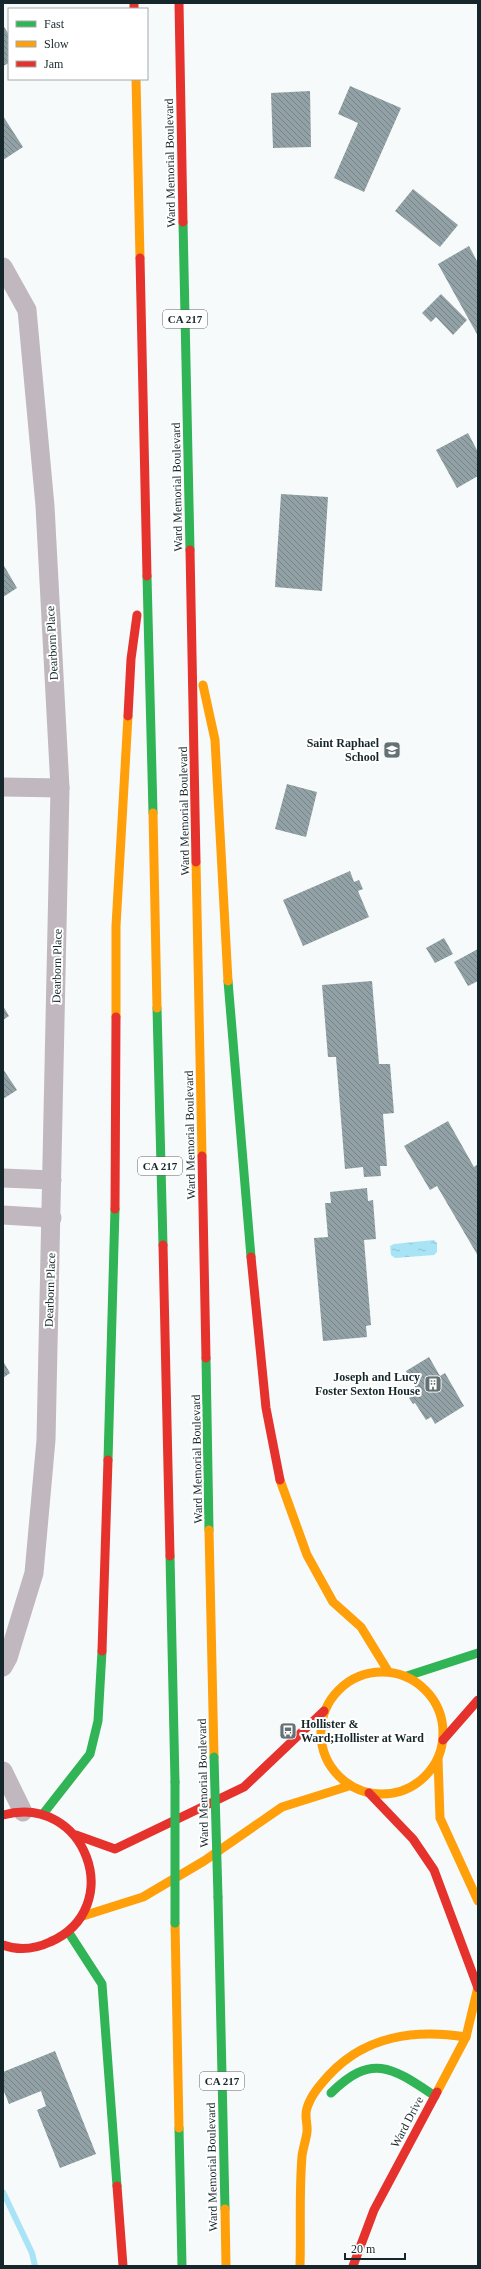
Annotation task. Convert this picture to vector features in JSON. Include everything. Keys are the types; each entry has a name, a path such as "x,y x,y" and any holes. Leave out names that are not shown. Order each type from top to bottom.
{"main road":[{"name":"Ward Memorial Boulevard","path":"179,3 214,1757 226,2266"},
{"name":"CA 217","path":"136,80 175,1782 175,1923 182,2266"},
{"path":"43,1814 90,1754 98,1721 101,1690 115,1256 116,926 131,658 146,551"},
{"path":"192,634 215,740 224,923 246,1213 266,1408 281,1485 307,1555 333,1602 361,1627 388,1671"},
{"path":"407,1676 478,1653"},
{"path":"76,1835 115,1849 244,1787 324,1711 335,1692 350,1680 368,1672 388,1671 407,1676 423,1686 436,1702 442,1720 443,1740 438,1759 440,1818 478,1901"},
{"path":"443,1740 478,1700"},
{"path":"324,1711 320,1732 323,1753 334,1772 350,1786 369,1793 391,1794 411,1787 427,1775 438,1759"},
{"path":"83,1916 143,1897 204,1861 282,1807 350,1786"},
{"name":"Ward Drive","path":"353,2266 374,2210 466,2037 478,1988 469,1969 454,1919 433,1870 409,1834 369,1793"},
{"path":"3,1815 24,1812 43,1814 61,1822 76,1835 88,1853 93,1874 91,1896 83,1916 69,1932 50,1944 28,1949 3,1946"},
{"path":"69,1932 102,1984 123,2266"},
{"path":"300,2266 302,2159 307,2127 306,2112 315,2092 330,2072 355,2051 378,2040 407,2034 443,2032 466,2037"},
{"path":"327,2099 342,2080 357,2071 375,2066 392,2071 435,2096"},
{"path":"307,2127 315,2118"}],"street":[{"name":"Dearborn Place","path":"3,267 27,310 45,506 60,788 52,1218 46,1440 34,1573 8,1658 3,1668"},
{"path":"3,787 60,788"},
{"path":"3,1178 52,1180"},
{"path":"3,1215 52,1218"},
{"path":"3,1771 24,1812"}],"water":[{"path":"434,1240 437,1243 437,1252 434,1255 395,1258 391,1255 390,1246 394,1244"}],"building":[{"path":"3,25 8,33 8,64 3,66"},
{"path":"350,86 401,108 364,192 334,178 358,123 338,114"},
{"path":"310,91 311,147 273,148 271,93"},
{"path":"3,116 23,147 3,160"},
{"path":"413,189 458,225 440,247 395,211"},
{"path":"469,246 478,263 478,336 438,264"},
{"path":"441,294 467,320 453,335 436,317 431,322 422,313"},
{"path":"468,433 478,452 478,476 457,488 436,450"},
{"path":"281,494 328,497 322,591 275,587"},
{"path":"3,564 17,588 3,597"},
{"path":"287,784 317,792 306,837 275,829"},
{"path":"350,871 354,882 359,880 363,889 358,891 369,917 303,946 283,900"},
{"path":"444,938 453,954 435,963 426,948"},
{"path":"478,949 478,981 468,986 454,962"},
{"path":"372,981 379,1064 390,1064 394,1113 383,1114 387,1166 380,1166 381,1176 364,1177 363,1167 345,1169 336,1057 328,1057 322,985"},
{"path":"3,1006 9,1016 3,1020"},
{"path":"3,1069 17,1090 3,1099"},
{"path":"448,1121 474,1167 478,1164 478,1256 437,1186 430,1190 404,1146"},
{"path":"367,1188 368,1201 373,1200 376,1239 364,1240 371,1325 366,1326 367,1337 323,1341 314,1238 328,1237 325,1203 331,1203 330,1192"},
{"name":"Joseph and Lucy Foster Sexton House","path":"429,1357 440,1376 445,1373 464,1406 435,1424 431,1417 426,1420 415,1403 413,1404 409,1398 418,1392 406,1371"},
{"path":"3,1361 10,1373 3,1378"},
{"path":"55,2051 96,2154 60,2168 37,2110 46,2106 41,2091 9,2104 3,2089 3,2072"}],"waterway":[{"path":"3,2192 32,2253 35,2266"}],"traffic: fast":[{"path":"183,222 190,550"},
{"path":"147,576 153,813"},
{"path":"228,981 251,1257"},
{"path":"157,1008 163,1245"},
{"path":"108,1460 115,1209"},
{"path":"206,1358 209,1530"},
{"path":"170,1556 175,1782"},
{"path":"43,1814 90,1754 98,1721 102,1651"},
{"path":"407,1676 478,1653"},
{"path":"214,1757 218,1897"},
{"path":"175,1782 175,1923"},
{"path":"218,1897 225,2209"},
{"path":"69,1933 102,1984 117,2186"},
{"path":"331,2093 346,2080 359,2072 371,2069 383,2069 407,2078 435,2096"},
{"path":"179,2128 182,2266"}],"traffic: slow":[{"path":"136,80 140,258"},
{"path":"203,685 215,740 228,981"},
{"path":"116,1017 116,926 128,716"},
{"path":"153,813 157,1008"},
{"path":"196,862 202,1156"},
{"path":"280,1480 307,1555 333,1602 361,1627 388,1671"},
{"path":"209,1530 214,1757"},
{"path":"382,1672 406,1676 425,1690 439,1709 443,1733 439,1757 425,1776 406,1790 382,1794 358,1790 339,1776 325,1757 321,1733 325,1709 339,1690 358,1676 382,1672"},
{"path":"438,1759 440,1818 478,1901"},
{"path":"83,1916 143,1897 204,1861 282,1807 349,1786"},
{"path":"175,1923 179,2128"},
{"path":"437,2092 466,2037 478,1987"},
{"path":"300,2266 301,2170 307,2132 306,2111 316,2090 343,2062 359,2051 375,2043 410,2035 428,2034 466,2037"},
{"path":"225,2209 226,2266"}],"traffic: jam":[{"path":"134,3 134,8"},
{"path":"179,3 183,222"},
{"path":"140,258 147,576"},
{"path":"190,550 196,862"},
{"path":"128,716 131,659 137,615"},
{"path":"115,1209 116,1017"},
{"path":"202,1156 206,1358"},
{"path":"163,1245 170,1556"},
{"path":"251,1257 266,1408 280,1480"},
{"path":"102,1651 108,1460"},
{"path":"443,1740 478,1700"},
{"path":"76,1835 115,1849 244,1787 324,1711"},
{"path":"369,1793 413,1839 434,1870 478,1988"},
{"path":"3,1815 32,1812 56,1820 74,1836 86,1857 91,1881 87,1905 74,1926 50,1942 39,1946 21,1949 3,1945"},
{"path":"353,2266 374,2210 437,2092"},
{"path":"117,2186 123,2266"}],"place":[{"name":"Saint Raphael School","path":"392,750"},
{"name":"Joseph and Lucy Foster Sexton House","path":"433,1384"},
{"name":"Hollister & Ward;Hollister at Ward","path":"288,1731"}]}
